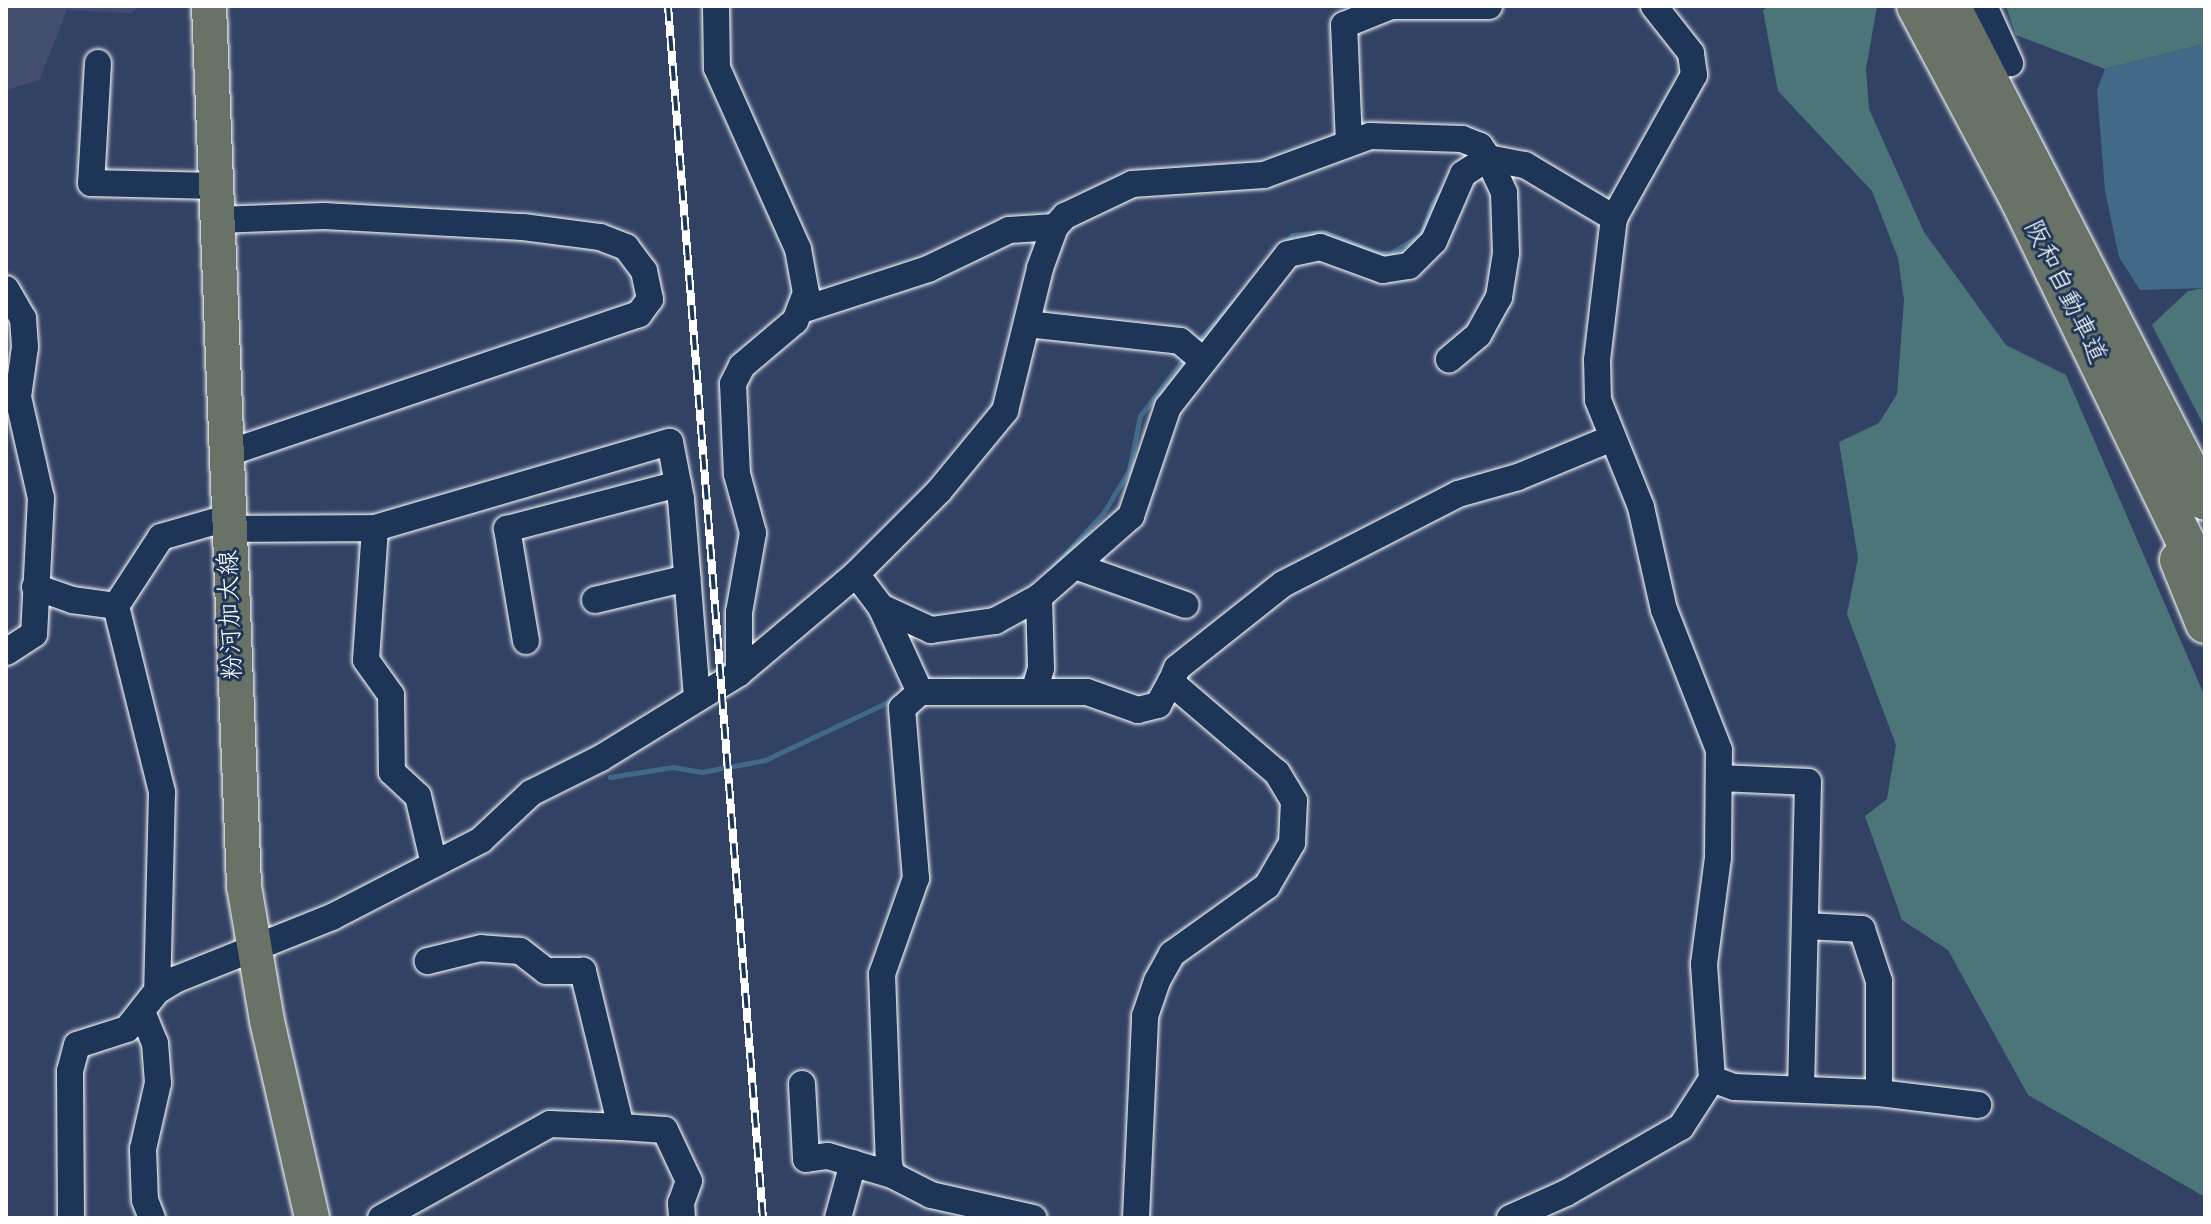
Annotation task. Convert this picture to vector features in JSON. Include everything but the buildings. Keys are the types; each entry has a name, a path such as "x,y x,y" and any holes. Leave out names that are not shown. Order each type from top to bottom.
{"highway":[{"name":"阪和自動車道","path":"1916,6 2098,358 2205,582"},
{"name":"阪和自動車道","path":"1951,6 2205,501"},
{"path":"2098,358 2205,624"},
{"path":"2182,453 2205,494"}],"main road":[{"name":"粉河加太線","path":"209,6 227,524 244,886 253,945 312,1218"}],"street":[{"path":"716,6 717,68 798,249 806,293 802,310"},
{"path":"1349,143 1344,25 1391,6 1489,6"},
{"path":"1510,1218 1566,1193 1681,1127 1712,1079 1704,964 1721,778 1719,750 1703,699 1664,610 1641,507 1598,400 1597,360 1614,218 1694,75 1691,53 1654,6"},
{"path":"1984,6 2010,63"},
{"path":"98,63 91,183 215,186"},
{"path":"739,673 739,612 753,533 737,474 733,384 742,366 802,310 928,269 1009,230 1055,227 1105,193 1132,184 1264,175 1370,136 1462,139 1480,146 1504,193 1506,253 1499,297 1478,335 1449,359"},
{"path":"881,607 931,630 995,621 1039,597 1078,567 1131,516 1168,407 1288,254 1320,247 1383,270 1409,266 1434,241 1463,174 1488,158 1525,165 1614,218"},
{"path":"217,220 324,216 600,237 626,247 644,271 650,299 639,314 225,454"},
{"path":"157,991 253,945 332,917 481,840 531,793 601,758 739,673 856,574 939,491 1005,411 1055,227"},
{"path":"6,289 23,318 25,347 18,397 41,498 34,634 6,652"},
{"path":"1027,324 1180,341 1204,361"},
{"path":"892,1175 882,974 916,878 918,856 902,708 920,692 1007,694 1035,689 1087,692 1138,710 1158,705 1186,655 1283,584 1458,494 1518,477 1612,438"},
{"path":"71,1218 71,1053 77,1045 127,1029 143,1014 157,991 162,792 116,606 161,537 227,524 375,528 670,442 678,484 697,697"},
{"path":"526,641 507,529 678,484"},
{"path":"375,528 366,660 391,695 392,772 418,796 434,864"},
{"path":"1078,567 1186,605"},
{"path":"856,574 881,607 920,692"},
{"path":"595,600 687,578"},
{"path":"35,587 72,600 116,606"},
{"path":"1035,689 1041,668 1039,597"},
{"path":"1136,1218 1145,1016 1157,981 1172,954 1267,886 1292,843 1294,801 1277,773 1171,682"},
{"path":"1721,778 1808,782 1801,1089"},
{"path":"1806,926 1862,929 1879,981 1879,1093"},
{"path":"428,961 481,948 520,951 546,971 583,971 621,1127"},
{"path":"143,1014 155,1043 158,1083 143,1149 145,1200 152,1218"},
{"path":"1712,1079 1734,1087 1879,1093 1978,1105"},
{"path":"802,1084 806,1159 828,1156 892,1175 931,1195 1033,1218"},
{"path":"381,1218 550,1124 665,1130 689,1181 681,1203 682,1218"},
{"path":"838,1218 853,1163"}],"shaded area":[{"path":"6,6 141,6 131,13 67,10 39,80 6,90"},
{"path":"2205,44 2205,288 2140,290 2119,257 2105,191 2097,90 2105,69"}],"green space":[{"path":"1771,6 1877,6 1866,69 1869,109 1924,232 2006,345 2066,375 2205,697 2205,1197 2028,1095 1948,950 1902,920 1865,816 1887,799 1896,745 1847,614 1858,558 1839,442 1879,423 1897,394 1904,300 1898,258 1872,191 1778,91 1763,10"},
{"path":"2006,6 2205,6 2205,44 2105,69 2016,35"},
{"path":"2205,288 2205,428 2152,325 2188,291"}],"waterway":[{"path":"1284,244 1292,235 1324,232 1377,253 1391,253 1421,235 1432,204 1447,183"},
{"path":"1196,343 1241,294"},
{"path":"1050,571 1104,512 1129,470 1140,416 1185,357"},
{"path":"1014,682 1027,671 1028,638"},
{"path":"927,681 968,679"},
{"path":"610,777 673,767 702,772 765,760 897,698"}],"railway":[{"path":"668,6 763,1218"}]}
